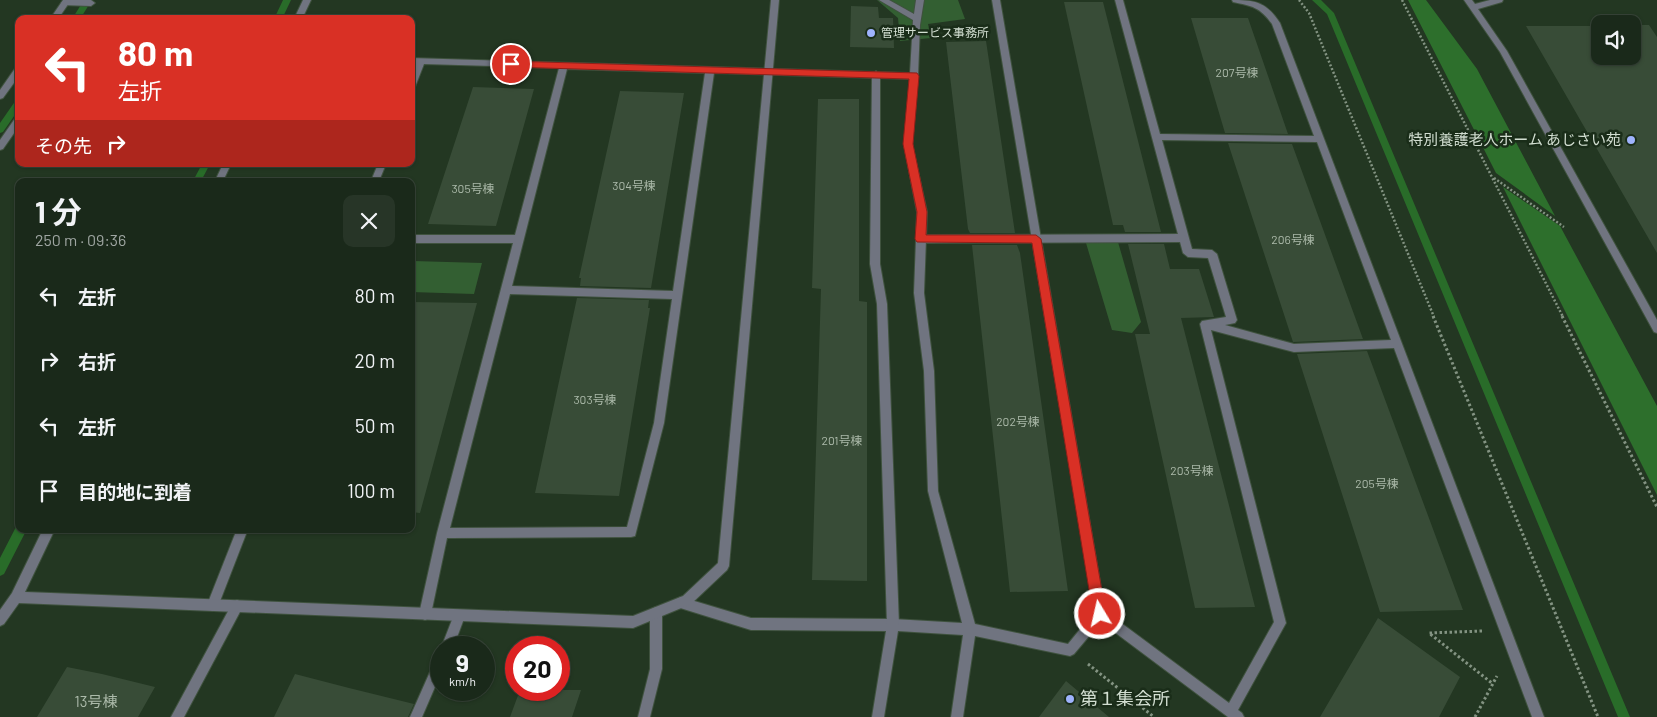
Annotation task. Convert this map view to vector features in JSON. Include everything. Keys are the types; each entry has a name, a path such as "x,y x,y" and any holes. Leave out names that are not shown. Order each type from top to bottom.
{"street":[{"path":"300,15 307,0"},
{"path":"16,597 633,622 687,600 723,566 776,0"},
{"path":"883,0 916,19"},
{"path":"920,0 916,19 914,76 908,144 922,212 918,293 929,371 933,491 970,629 957,717"},
{"path":"996,0 1100,614 1235,714 1280,623 1205,324"},
{"path":"1119,0 1188,253 1212,254 1232,320 1205,324"},
{"path":"1236,0 1254,2 1269,12 1276,23 1538,717"},
{"path":"1499,0 1471,4 1503,51 1657,329"},
{"path":"57,15 66,1 91,3"},
{"path":"415,61 914,76"},
{"path":"415,77 421,61"},
{"path":"425,614 443,533 564,65"},
{"path":"443,533 631,532 659,423 710,69"},
{"path":"876,74 875,264 882,304 893,625 878,717"},
{"path":"0,96 15,75"},
{"path":"0,146 15,125"},
{"path":"1156,137 1320,139"},
{"path":"921,239 1183,238"},
{"path":"415,240 519,239"},
{"path":"506,290 677,295"},
{"path":"1205,324 1294,348 1397,344"},
{"path":"0,620 16,597 47,533"},
{"path":"213,605 240,533"},
{"path":"680,603 751,624 893,625 970,629 1070,650 1100,614"},
{"path":"177,717 237,606"},
{"path":"644,717 656,669 656,613"},
{"path":"452,636 459,616"},
{"path":"416,717 430,685"}],"path":[{"path":"1299,0 1309,13 1598,717"},
{"path":"1402,0 1494,178 1657,507"},
{"path":"1494,178 1564,227"},
{"path":"1493,684 1429,633 1505,630"},
{"path":"1475,717 1512,649"},
{"path":"1070,650 1154,717"}],"green space":[{"path":"877,0 958,0 965,19 928,24 931,38 900,41 898,18"},
{"path":"1408,0 1426,0 1477,69 1555,216 1496,173"},
{"path":"1503,187 1560,226 1657,406 1657,495"},
{"path":"1118,242 1141,322 1132,333 1112,330 1086,243"},
{"path":"415,261 482,263 474,294 415,292"}],"building":[{"path":"1064,2 1103,2 1161,232 1125,232 1123,225 1113,225"},
{"path":"851,6 878,7 879,18 893,18 894,48 850,47"},
{"path":"1191,18 1248,18 1288,134 1225,133"},
{"name":"特別養護老人ホーム あじさい苑","path":"1641,25 1649,25 1657,37 1657,253 1526,26 1591,26 1591,65 1641,65"},
{"path":"986,41 1015,233 970,233 968,229 946,42"},
{"path":"473,87 534,89 496,226 428,224"},
{"path":"620,91 684,93 651,288 580,286 581,278 579,278"},
{"path":"818,99 859,99 859,301 867,302 867,581 812,580 821,289 812,288"},
{"path":"1228,143 1292,144 1363,339 1293,342"},
{"path":"1128,244 1164,244 1170,269 1199,269 1214,317 1181,318 1255,607 1195,608 1135,334 1150,334"},
{"path":"972,245 1017,245 1020,253 1068,591 1010,592"},
{"path":"577,298 649,300 648,308 650,308 619,496 535,493"},
{"path":"415,302 477,303 420,513 415,512"},
{"path":"1367,351 1463,610 1380,612 1297,354"},
{"path":"1378,618 1460,677 1439,717 1320,717"},
{"path":"67,667 155,687 138,717 37,717"},
{"path":"295,674 414,704 408,717 274,717"},
{"name":"第１集会所","path":"1066,681 1109,717 1039,717"},
{"path":"570,690 581,690 572,717 510,717 516,701 570,701"}],"waterway":[{"path":"79,15 88,0"},
{"path":"280,15 287,0"},
{"path":"1316,0 1330,13 1624,717"},
{"path":"0,130 15,108"},
{"path":"199,178 204,167"},
{"path":"0,570 19,533"}],"place":[{"name":"管理サービス事務所","path":"871,33"},
{"name":"特別養護老人ホーム あじさい苑","path":"1631,140"},
{"name":"第１集会所","path":"1070,699"}],"route":[{"path":"511,64 914,76 908,144 922,212 921,239 1036,239 1100,614"}]}
